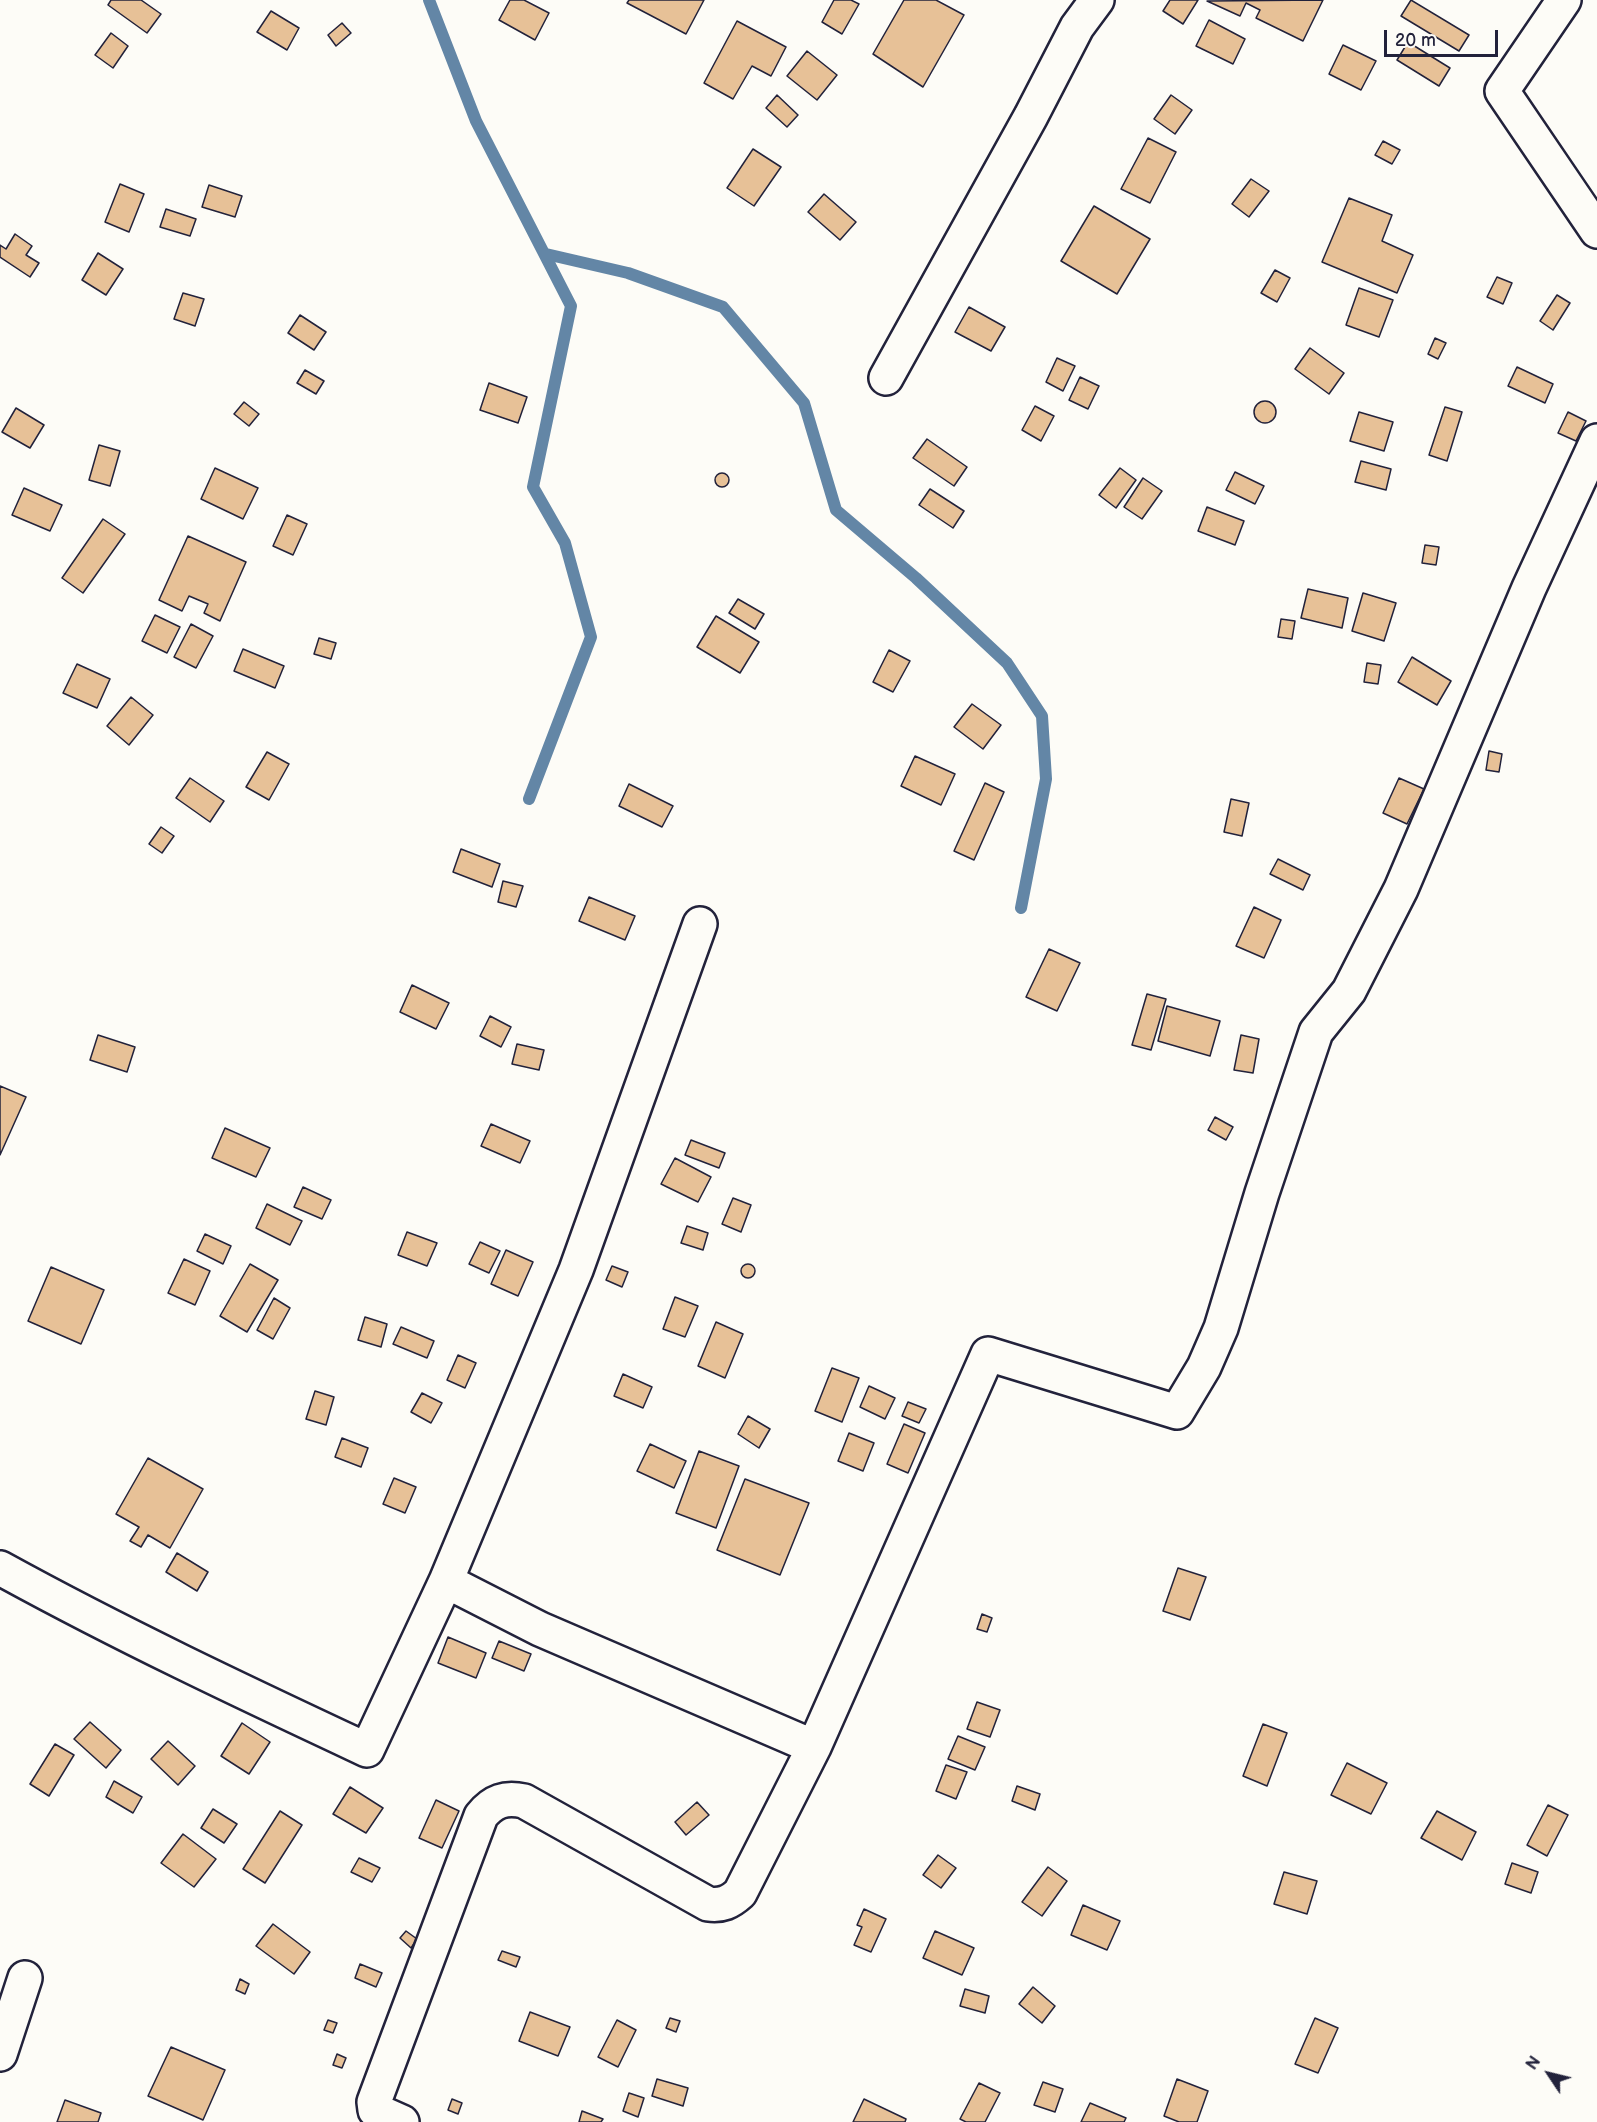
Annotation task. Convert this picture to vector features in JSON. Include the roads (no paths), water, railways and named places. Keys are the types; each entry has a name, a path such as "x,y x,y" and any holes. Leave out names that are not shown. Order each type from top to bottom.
{"street":[{"path":"886,378 1031,116 1077,27 1097,0"},
{"path":"1564,0 1502,91 1597,231"},
{"path":"402,2122 375,2110 374,2102 482,1816 489,1807 506,1799 524,1801 708,1904 718,1905 731,1902 740,1893 814,1747 988,1354 1178,1412 1204,1367 1221,1328 1262,1193 1316,1032 1349,991 1401,889 1529,588 1597,441"},
{"path":"0,1568 158,1651 367,1750 446,1581 576,1270 700,924"},
{"path":"446,1581 540,1629 814,1747"},
{"path":"0,2054 25,1978"}],"waterway":[{"path":"429,0 476,121 571,306 533,487 565,543 591,637 529,799"},
{"path":"546,254 628,273 723,307 804,403 836,510 916,578 1007,663 1042,716 1046,779 1021,908"}]}
